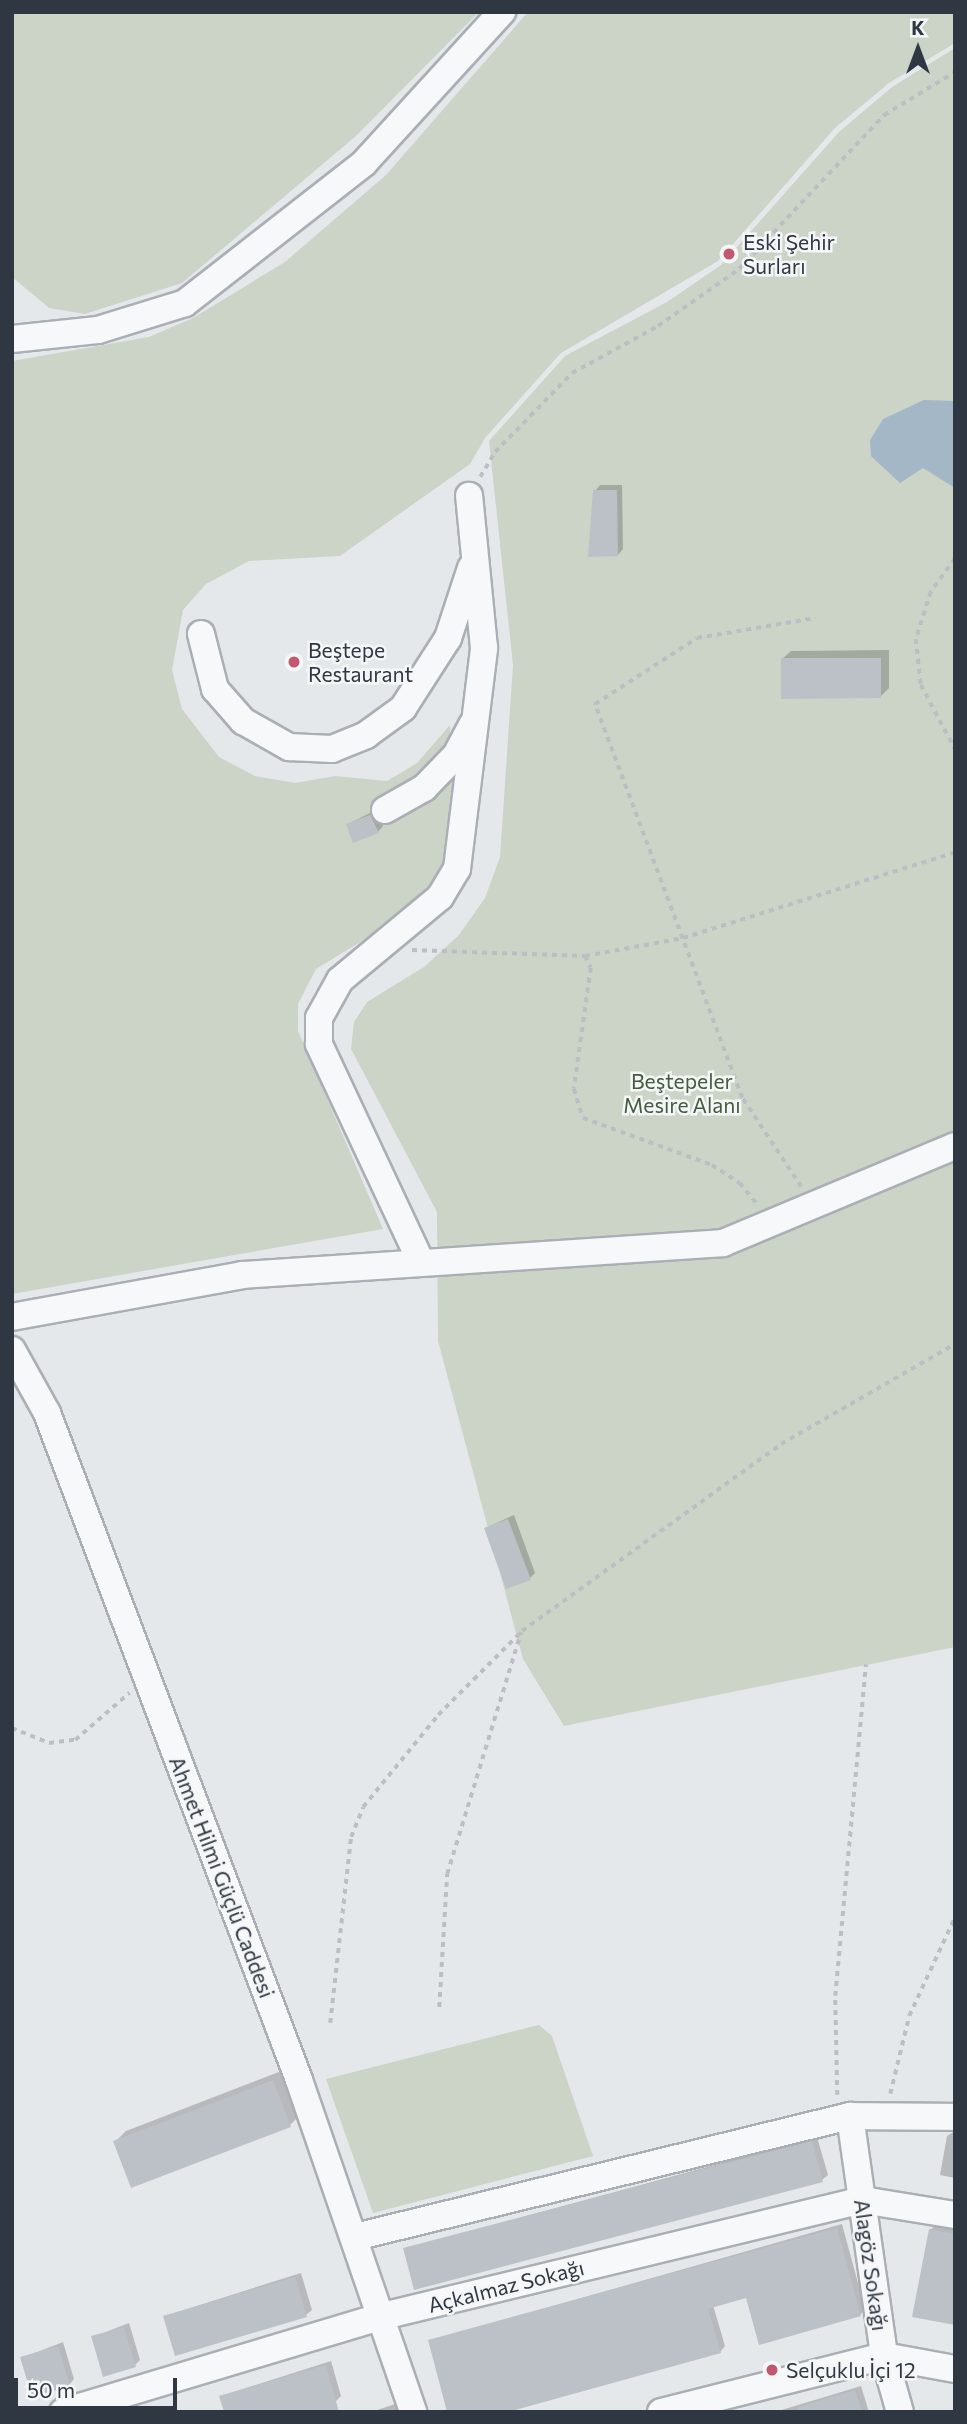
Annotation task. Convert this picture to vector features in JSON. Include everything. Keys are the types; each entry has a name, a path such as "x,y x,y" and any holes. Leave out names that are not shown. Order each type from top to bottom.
{"street":[{"path":"12,339 98,331 186,303 364,163 502,12"},
{"path":"421,1262 319,1044 327,998 376,950 440,897 457,869 478,715 484,648 469,496"},
{"path":"201,634 215,689 243,720 289,747 332,749 366,735 403,708 448,638 475,558"},
{"path":"385,810 424,788 456,755 478,715"},
{"path":"12,1317 242,1275 723,1242 955,1146"},
{"name":"Ahmet Hilmi Güçlü Caddesi","path":"12,1350 47,1413 355,2236 413,2412"},
{"path":"355,2236 844,2117 955,2117"},
{"name":"Alagöz Sokağı","path":"844,2117 862,2200 884,2356 900,2412"},
{"name":"Açkalmaz Sokağı","path":"63,2412 91,2408 383,2316 862,2200 955,2215"},
{"path":"661,2412 736,2403 884,2356 955,2369"}],"path":[{"path":"469,496 495,452 572,373 658,326 739,269 884,115 955,72"},
{"path":"955,559 931,592 916,639 916,662 955,749"},
{"path":"813,1205 742,1098 595,704 697,638 815,618"},
{"path":"376,950 585,956 683,938 955,852"},
{"path":"585,956 591,968 578,1109 601,1128 712,1165 740,1183 766,1224"},
{"path":"330,2023 351,1837 363,1807 438,1715 522,1631 781,1444 955,1344"},
{"path":"439,2007 447,1874 522,1631"},
{"path":"844,2117 835,1996 866,1664"},
{"path":"12,1728 49,1743 75,1740 146,1677"},
{"path":"884,2116 909,2016 955,1917"}],"green space":[{"path":"12,12 479,12 356,136 182,283 85,314 49,308 12,277"},
{"path":"528,12 955,12 955,43 889,83 835,128 718,261 561,353 485,438 470,464 340,556 249,561 206,584 183,610 172,670 182,709 219,757 255,776 295,783 335,776 387,781 417,763 450,725 455,829 444,867 427,893 390,924 316,969 298,1004 298,1031 383,1229 12,1294 12,361 149,337 193,318 285,262 386,175"},
{"name":"Beştepeler Mesire Alanı","path":"955,48 955,1647 564,1726 523,1659 438,1341 437,1212 351,1049 354,1022 367,1002 424,967 459,935 485,898 500,857 513,665 489,441 565,356 667,302 721,265 839,132 892,87"},
{"path":"539,2025 552,2036 593,2156 373,2213 326,2079"}],"water":[{"path":"924,400 955,401 955,488 923,468 900,483 871,456 870,440 883,419"}],"building":[{"path":"593,490 617,490 618,556 588,557"},
{"path":"781,658 881,658 881,698 781,699"},
{"path":"370,815 379,833 353,843 346,824"},
{"path":"508,1519 531,1580 506,1589 484,1528"},
{"path":"273,2080 291,2127 131,2188 113,2141"},
{"path":"812,2141 823,2182 414,2290 403,2248"},
{"path":"837,2228 861,2316 759,2345 746,2298 708,2309 721,2353 508,2412 447,2412 428,2340"},
{"path":"929,2229 955,2234 955,2325 912,2317"},
{"path":"295,2277 307,2317 175,2356 163,2316"},
{"path":"124,2327 136,2367 103,2377 91,2336"},
{"path":"58,2346 70,2386 32,2397 20,2357"},
{"path":"326,2365 339,2412 224,2412 219,2396"},
{"path":"855,2390 862,2412 798,2412 798,2407"}],"place":[{"name":"Eski Şehir Surları","path":"729,254"},
{"name":"Beştepe Restaurant","path":"294,662"},
{"name":"Selçuklu İçi 12","path":"772,2370"}]}
